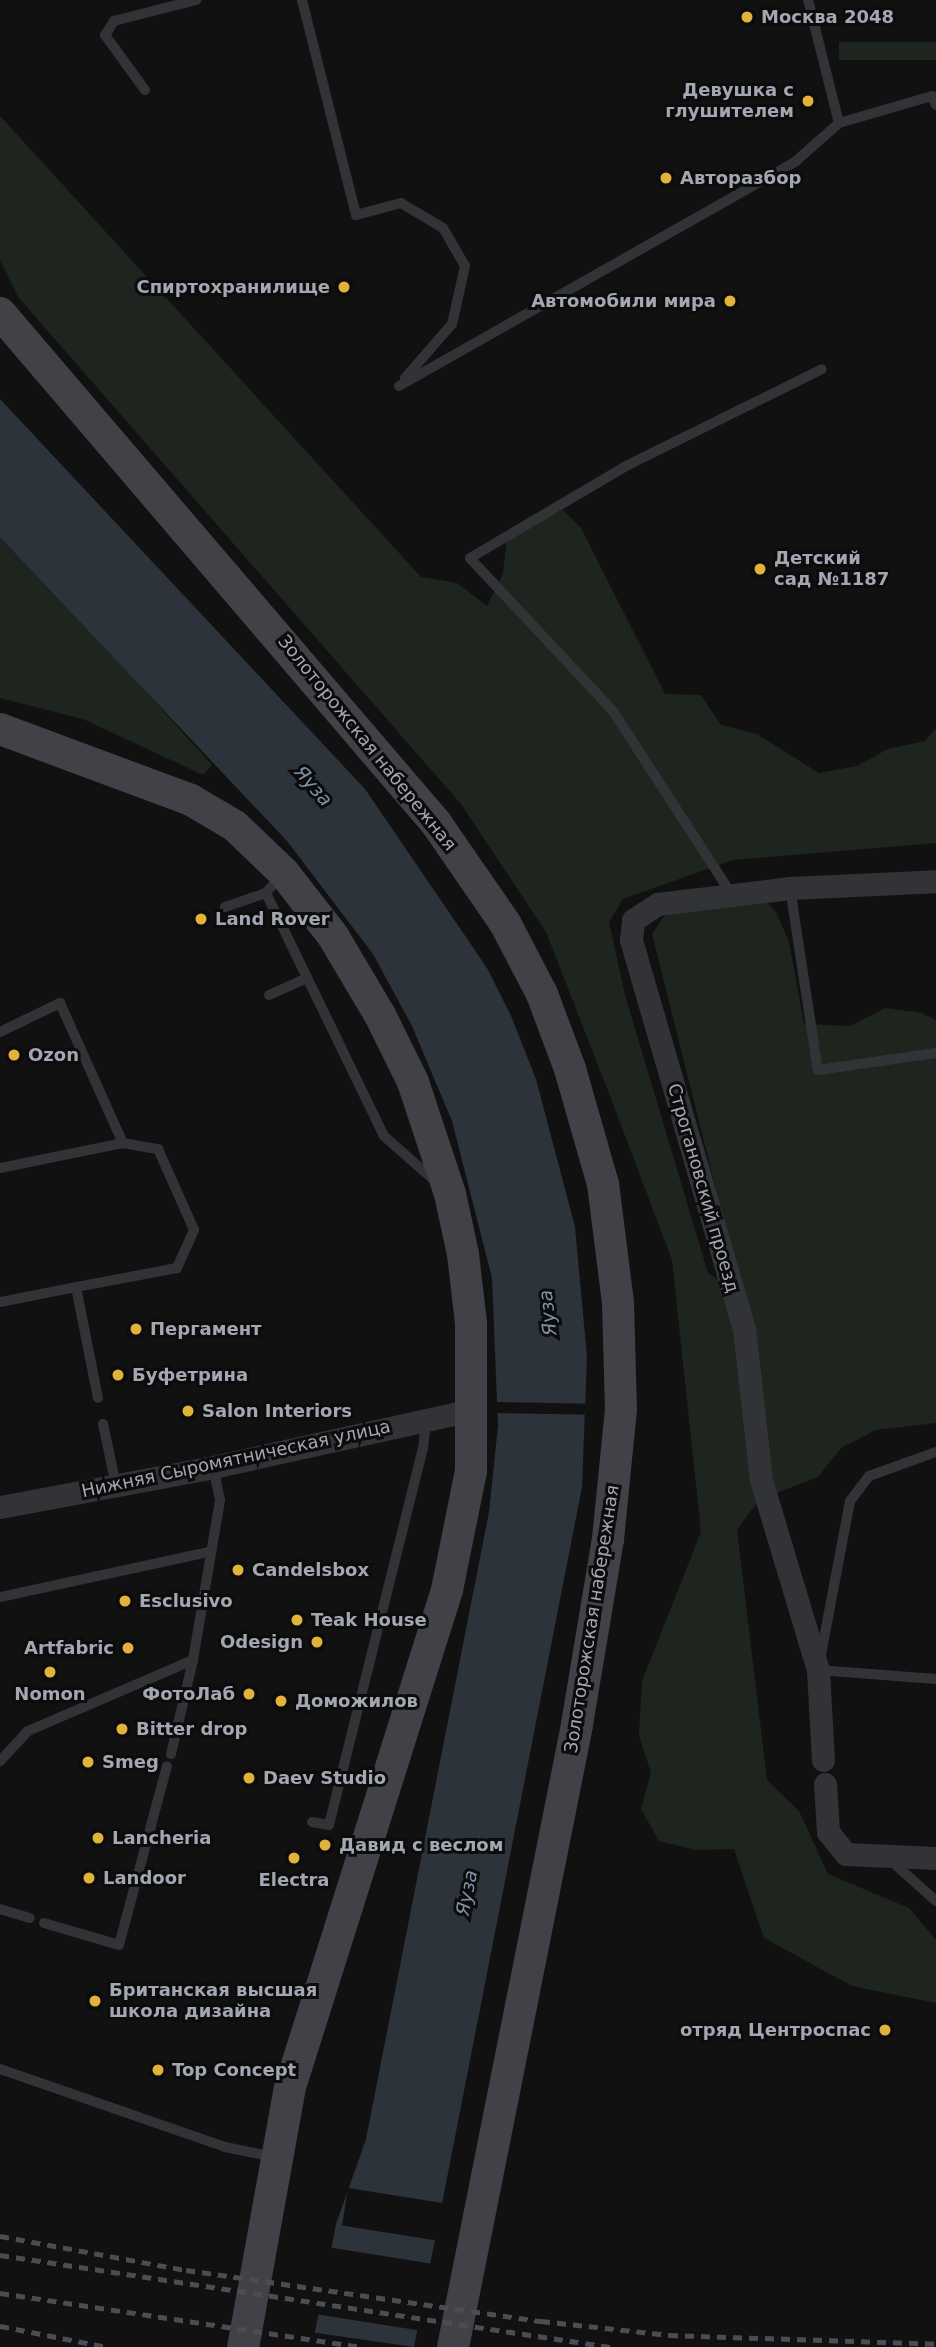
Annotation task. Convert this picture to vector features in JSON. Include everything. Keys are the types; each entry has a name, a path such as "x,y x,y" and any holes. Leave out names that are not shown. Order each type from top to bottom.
{"main road":[{"name":"Золоторожская набережная","path":"0,313 436,822 505,923 542,994 591,1138 603,1184 618,1303 621,1409 611,1513 577,1724 453,2347"},
{"path":"3,734 191,800 235,826 275,883 333,936 380,1015 413,1082 450,1194 471,1323 471,1471 447,1590 290,2087 274,2158 243,2347"}],"street":[{"name":"Строгановский проезд","path":"823,1760 818,1670 761,1480 744,1329 631,940 634,920 657,904 790,888 936,881"},
{"name":"Нижняя Сыромятническая улица","path":"0,1507 213,1467 472,1410"},
{"path":"825,1784 828,1832 846,1854 936,1858"}],"lane":[{"path":"145,90 105,35 114,20 196,0"},
{"path":"302,0 356,215 401,204 443,228 465,266 452,324 399,386 796,161 839,123 935,99"},
{"path":"808,0 839,123"},
{"path":"732,895 613,710 470,558 628,465 822,369"},
{"path":"225,907 275,883 305,979 384,1136 450,1194"},
{"path":"790,888 818,1070 936,1053"},
{"path":"269,995 305,979"},
{"path":"0,1032 60,1003 123,1143"},
{"path":"0,1168 123,1143 158,1149 194,1230 177,1268 0,1302"},
{"path":"76,1287 98,1398"},
{"path":"312,1822 329,1825 423,1450 426,1419"},
{"path":"103,1424 116,1485"},
{"path":"936,1451 869,1476 850,1502 818,1670 936,1679"},
{"path":"171,1754 193,1660 209,1552 220,1500 213,1467"},
{"path":"0,1597 209,1552"},
{"path":"0,1761 28,1731 193,1660"},
{"path":"44,1923 119,1945 167,1766"},
{"path":"886,1856 936,1901"},
{"path":"0,1909 30,1918"},
{"path":"0,2069 225,2147 274,2158"}],"shaded area":[{"path":"839,42 936,42 936,60 839,60"},
{"path":"0,116 421,577 457,583 487,606 503,574 507,537 563,510 581,528 665,694 701,695 721,725 757,734 819,773 857,766 888,749 925,741 936,728 936,843 733,860 623,899 609,922 625,995 708,1273 719,1280 737,1273 652,934 682,889 752,886 776,912 789,942 804,1024 850,1026 885,1008 922,1013 936,1020 936,1423 876,1430 841,1448 818,1477 759,1500 737,1530 767,1780 799,1811 828,1874 909,1908 936,1940 936,2003 852,1986 764,1938 734,1849 696,1850 659,1841 641,1809 651,1773 639,1735 642,1681 701,1532 672,1260 610,1096 546,932 461,804 18,297 0,260"},
{"path":"0,537 37,571 212,765 203,775 83,719 0,698"}],"water":[{"name":"Яуза","path":"0,399 365,789 487,968 511,1016 536,1079 575,1227 587,1357 582,1487 414,2347 312,2347 336,2224 366,2139 489,1512 498,1426 492,1278 452,1121 412,1026 373,954 287,841 0,537"}],"pier":[{"path":"494,1402 591,1404 591,1415 494,1413"},
{"path":"348,2188 446,2203 440,2241 342,2226"},
{"path":"327,2247 434,2264 423,2331 316,2314"},
{"path":"310,2332 414,2347 309,2347"}],"railway":[{"path":"0,2236 186,2270 541,2321 669,2335 936,2344"},
{"path":"0,2255 610,2347"},
{"path":"0,2293 363,2347"},
{"path":"0,2326 107,2347"}],"place":[{"name":"Москва 2048","path":"747,17"},
{"name":"Девушка с глушителем","path":"808,101"},
{"name":"Авторазбор","path":"666,178"},
{"name":"Спиртохранилище","path":"344,287"},
{"name":"Автомобили мира","path":"730,301"},
{"name":"Детский сад №1187","path":"760,569"},
{"name":"Land Rover","path":"201,919"},
{"name":"Ozon","path":"14,1055"},
{"name":"Пергамент","path":"136,1329"},
{"name":"Буфетрина","path":"118,1375"},
{"name":"Salon Interiors","path":"188,1411"},
{"name":"Candelsbox","path":"238,1570"},
{"name":"Esclusivo","path":"125,1601"},
{"name":"Teak House","path":"297,1620"},
{"name":"Odesign","path":"317,1642"},
{"name":"Artfabric","path":"128,1648"},
{"name":"Nomon","path":"50,1672"},
{"name":"ФотоЛаб","path":"249,1694"},
{"name":"Доможилов","path":"281,1701"},
{"name":"Bitter drop","path":"122,1729"},
{"name":"Smeg","path":"88,1762"},
{"name":"Daev Studio","path":"249,1778"},
{"name":"Lancheria","path":"98,1838"},
{"name":"Давид с веслом","path":"325,1845"},
{"name":"Electra","path":"294,1858"},
{"name":"Landoor","path":"89,1878"},
{"name":"Британская высшая школа дизайна","path":"95,2001"},
{"name":"отряд Центроспас","path":"885,2030"},
{"name":"Top Concept","path":"158,2070"}]}
